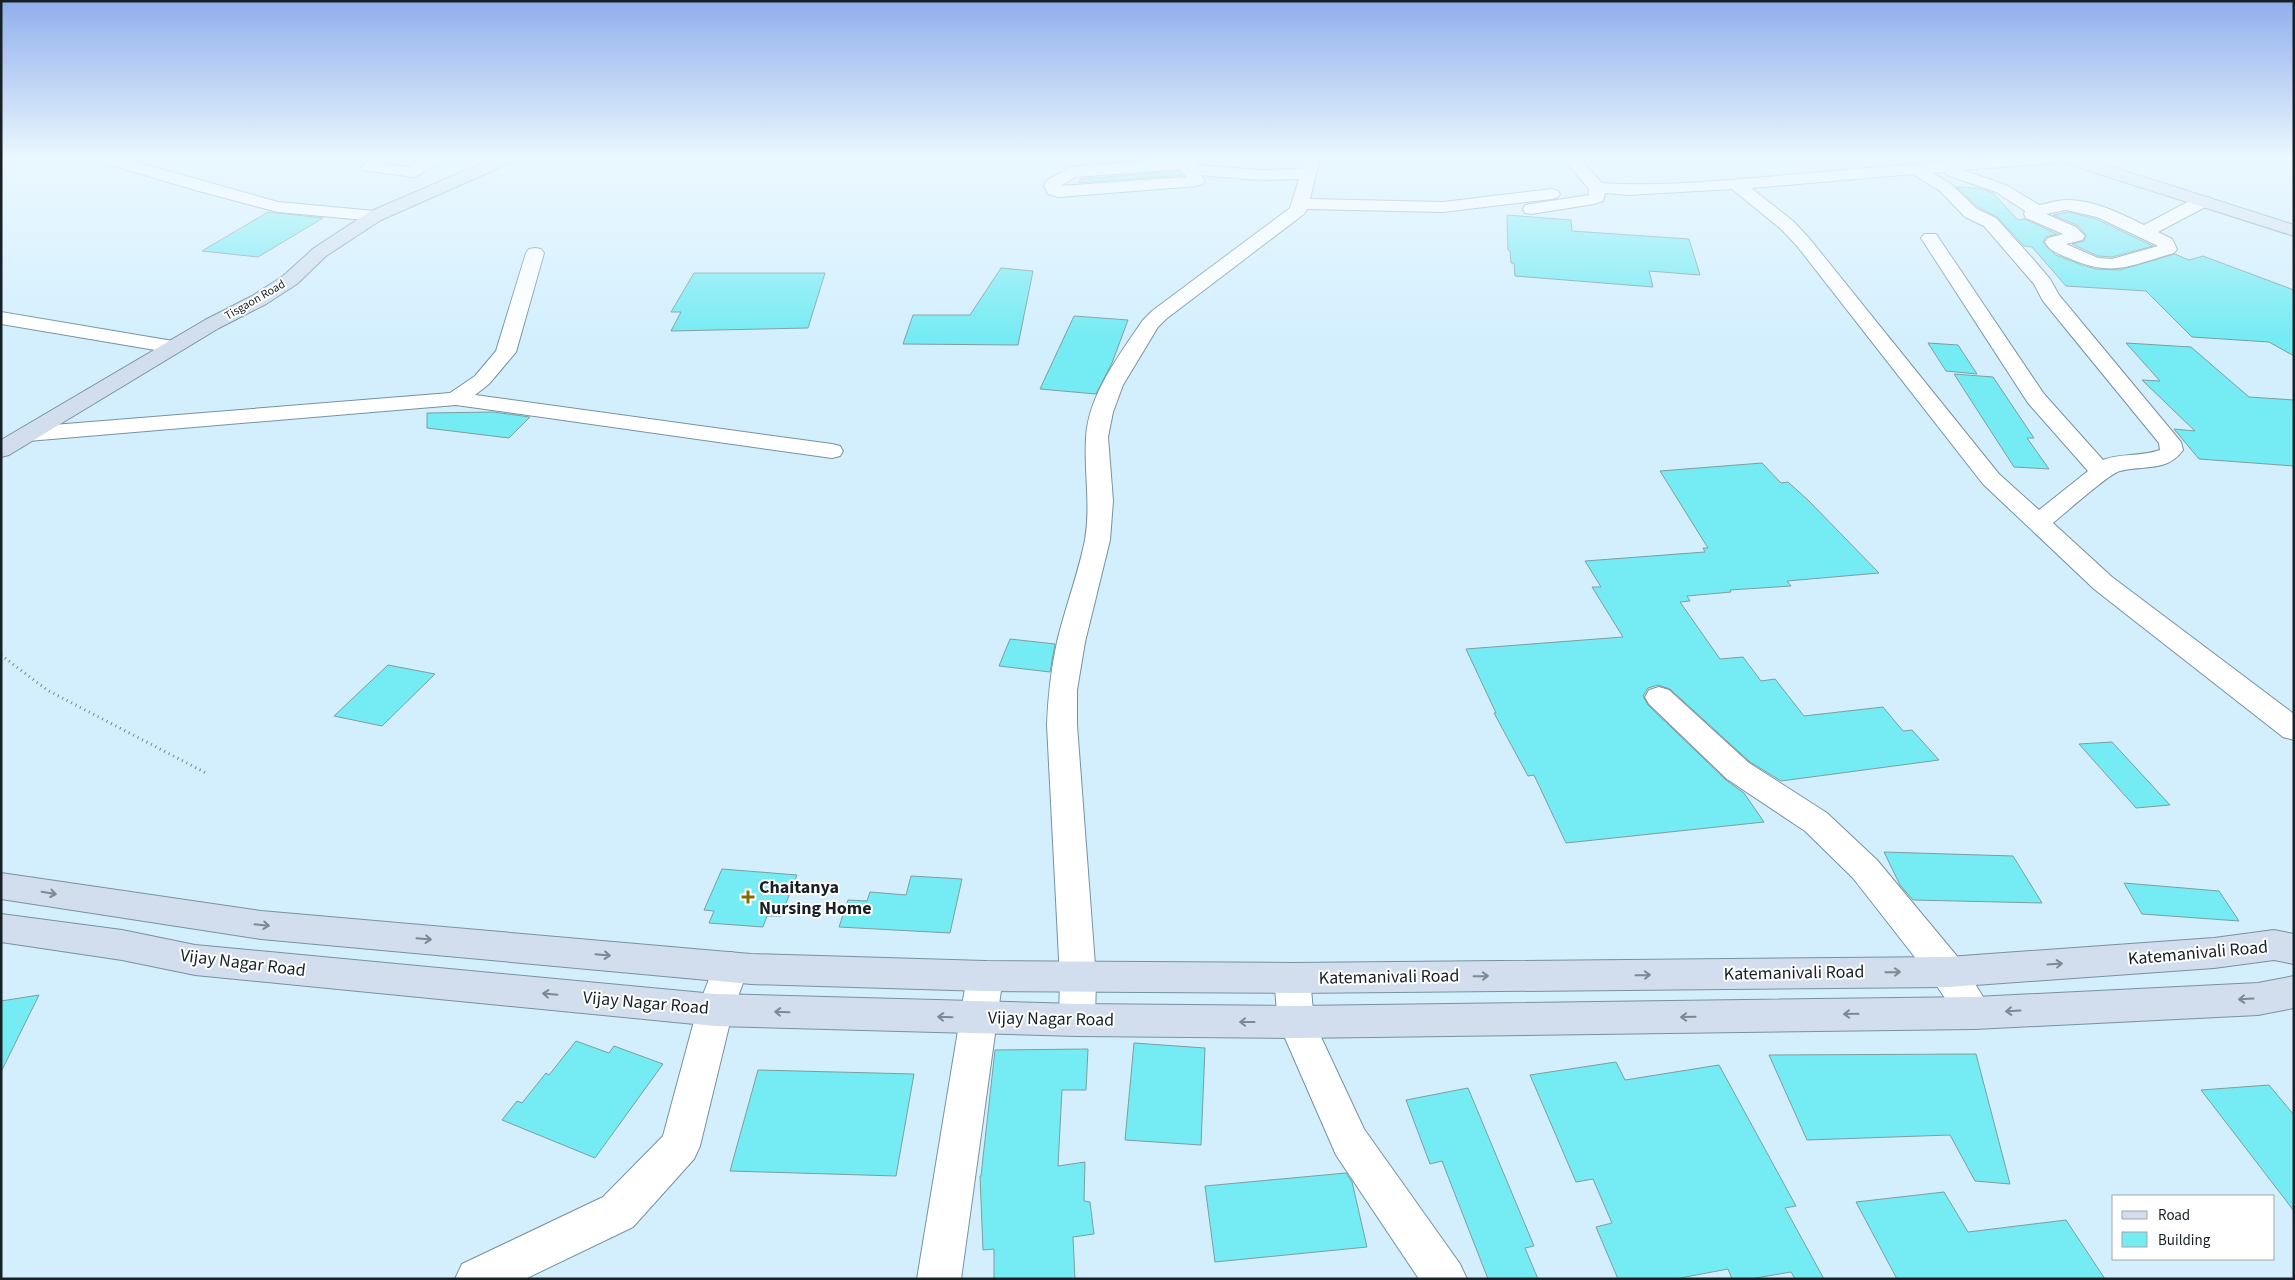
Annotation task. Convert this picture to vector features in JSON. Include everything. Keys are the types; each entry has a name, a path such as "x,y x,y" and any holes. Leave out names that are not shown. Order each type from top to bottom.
{"main road":[{"name":"Tisgaon Road","path":"1,450 212,324 260,300 290,280 320,252 374,217"},
{"path":"2254,217 2293,229"},
{"path":"1,886 229,921 731,967 1078,978 1292,978"},
{"path":"195,960 229,921"},
{"name":"Vijay Nagar Road","path":"1,928 122,945 195,960 715,1010 980,1018 1296,1022"},
{"name":"Katemanivali Road","path":"1292,978 1948,972 2214,953 2274,945 2294,949"},
{"path":"1296,1022 1975,1013 2258,999 2294,992"}],"street":[{"path":"1078,1020 1078,978 1064,760 1063,690 1071,642 1097,540 1101,501 1097,436 1102,412 1112,385 1150,324 1171,305 1291,217"},
{"path":"1777,217 1803,242 1991,479 2102,583 2294,730"},
{"path":"1979,217 1990,222 2027,263 2043,283 2050,297 2170,442 2172,450 2168,455 2146,462 2112,464 2037,523"},
{"path":"2036,217 2070,231 2076,236 2054,242 2056,246 2105,265 2113,265 2168,249 2166,243 2108,217"},
{"path":"2144,232 2173,217"},
{"path":"1930,238 2036,398 2102,473"},
{"path":"456,399 482,380 506,352 535,253"},
{"path":"1,318 173,348"},
{"path":"28,434 456,399 832,451"},
{"path":"1659,697 1738,770 1816,822 1865,869 1948,972 1975,1013"},
{"path":"477,1279 618,1212 680,1146 715,1010 731,967"},
{"path":"939,1279 985,976"},
{"path":"1292,978 1296,1022 1350,1142 1445,1279"}],"path":[{"path":"1,655 48,690 208,774"}],"building":[{"path":"260,217 323,218 258,257 202,251"},
{"path":"1507,217 1571,220 1572,231 1689,239 1700,275 1649,271 1653,287 1515,276 1514,263 1511,263 1510,251 1508,250"},
{"path":"1997,217 2015,217 2018,220 2025,219 2057,234 2046,237 2043,242 2056,255 2096,269 2120,270 2175,254 2189,260 2203,256 2294,290 2294,356 2269,342 2192,337 2146,291 2066,286 2032,247 2024,246"},
{"path":"2057,217 2087,217 2096,219 2153,246 2112,257 2098,256 2072,244 2084,241 2086,235 2077,225"},
{"path":"1001,268 1033,271 1018,345 903,344 913,315 970,315"},
{"path":"694,273 825,273 808,328 671,331 681,312 671,312"},
{"path":"1074,316 1128,320 1112,363 1096,394 1040,389"},
{"path":"1928,343 1958,345 1977,374 1946,371"},
{"path":"2126,343 2191,347 2249,397 2294,400 2294,466 2199,459 2174,429 2195,431 2142,380 2160,381"},
{"path":"1954,374 1993,377 2034,438 2027,438 2049,469 2014,467"},
{"path":"493,412 530,417 509,438 427,428 427,413"},
{"path":"1762,463 1781,483 1788,482 1809,501 1879,573 1787,581 1791,586 1730,590 1731,592 1687,596 1690,601 1680,602 1720,659 1743,657 1761,681 1775,679 1804,716 1883,707 1903,731 1912,730 1939,760 1781,781 1750,762 1670,689 1658,685 1648,688 1643,696 1648,705 1726,780 1744,793 1764,822 1566,843 1534,775 1528,776 1494,713 1496,713 1466,649 1623,637 1592,587 1601,587 1585,561 1705,552 1703,548 1708,548 1660,471"},
{"path":"1010,639 1055,644 1050,672 999,666"},
{"path":"388,665 435,674 382,726 334,716"},
{"path":"2112,742 2170,805 2136,808 2079,744"},
{"path":"1884,852 2013,856 2042,903 1913,900 1900,885"},
{"path":"722,869 797,875 781,916 767,916 763,927 709,923 714,911 704,910"},
{"path":"911,876 962,879 950,933 839,927 848,900 867,901 870,892 906,895"},
{"path":"2124,883 2219,891 2239,921 2142,914"},
{"path":"39,995 1,1072 1,1001"},
{"path":"576,1041 609,1053 614,1046 663,1064 595,1158 502,1120 517,1101 522,1103 546,1073 549,1075"},
{"path":"1134,1043 1205,1048 1201,1145 1125,1140"},
{"path":"1088,1049 1086,1090 1062,1090 1058,1166 1085,1162 1084,1201 1090,1202 1094,1234 1073,1237 1075,1279 994,1279 994,1249 983,1250 980,1176 995,1050"},
{"path":"1976,1054 2010,1184 1975,1181 1950,1135 1807,1140 1769,1055"},
{"path":"1616,1062 1625,1080 1719,1065 1796,1206 1785,1208 1824,1279 1795,1279 1791,1272 1750,1279 1732,1279 1728,1269 1675,1279 1618,1279 1596,1227 1612,1223 1593,1179 1576,1182 1530,1075"},
{"path":"758,1070 914,1074 896,1176 730,1171"},
{"path":"2269,1085 2294,1115 2294,1211 2201,1090"},
{"path":"1468,1088 1534,1246 1525,1248 1538,1279 1488,1279 1442,1161 1430,1164 1406,1100"},
{"path":"1346,1173 1352,1182 1367,1247 1215,1262 1205,1186"},
{"path":"1944,1192 1968,1232 2066,1220 2105,1279 1897,1279 1856,1202"}],"place":[{"name":"Chaitanya Nursing Home","path":"748,897"}]}
